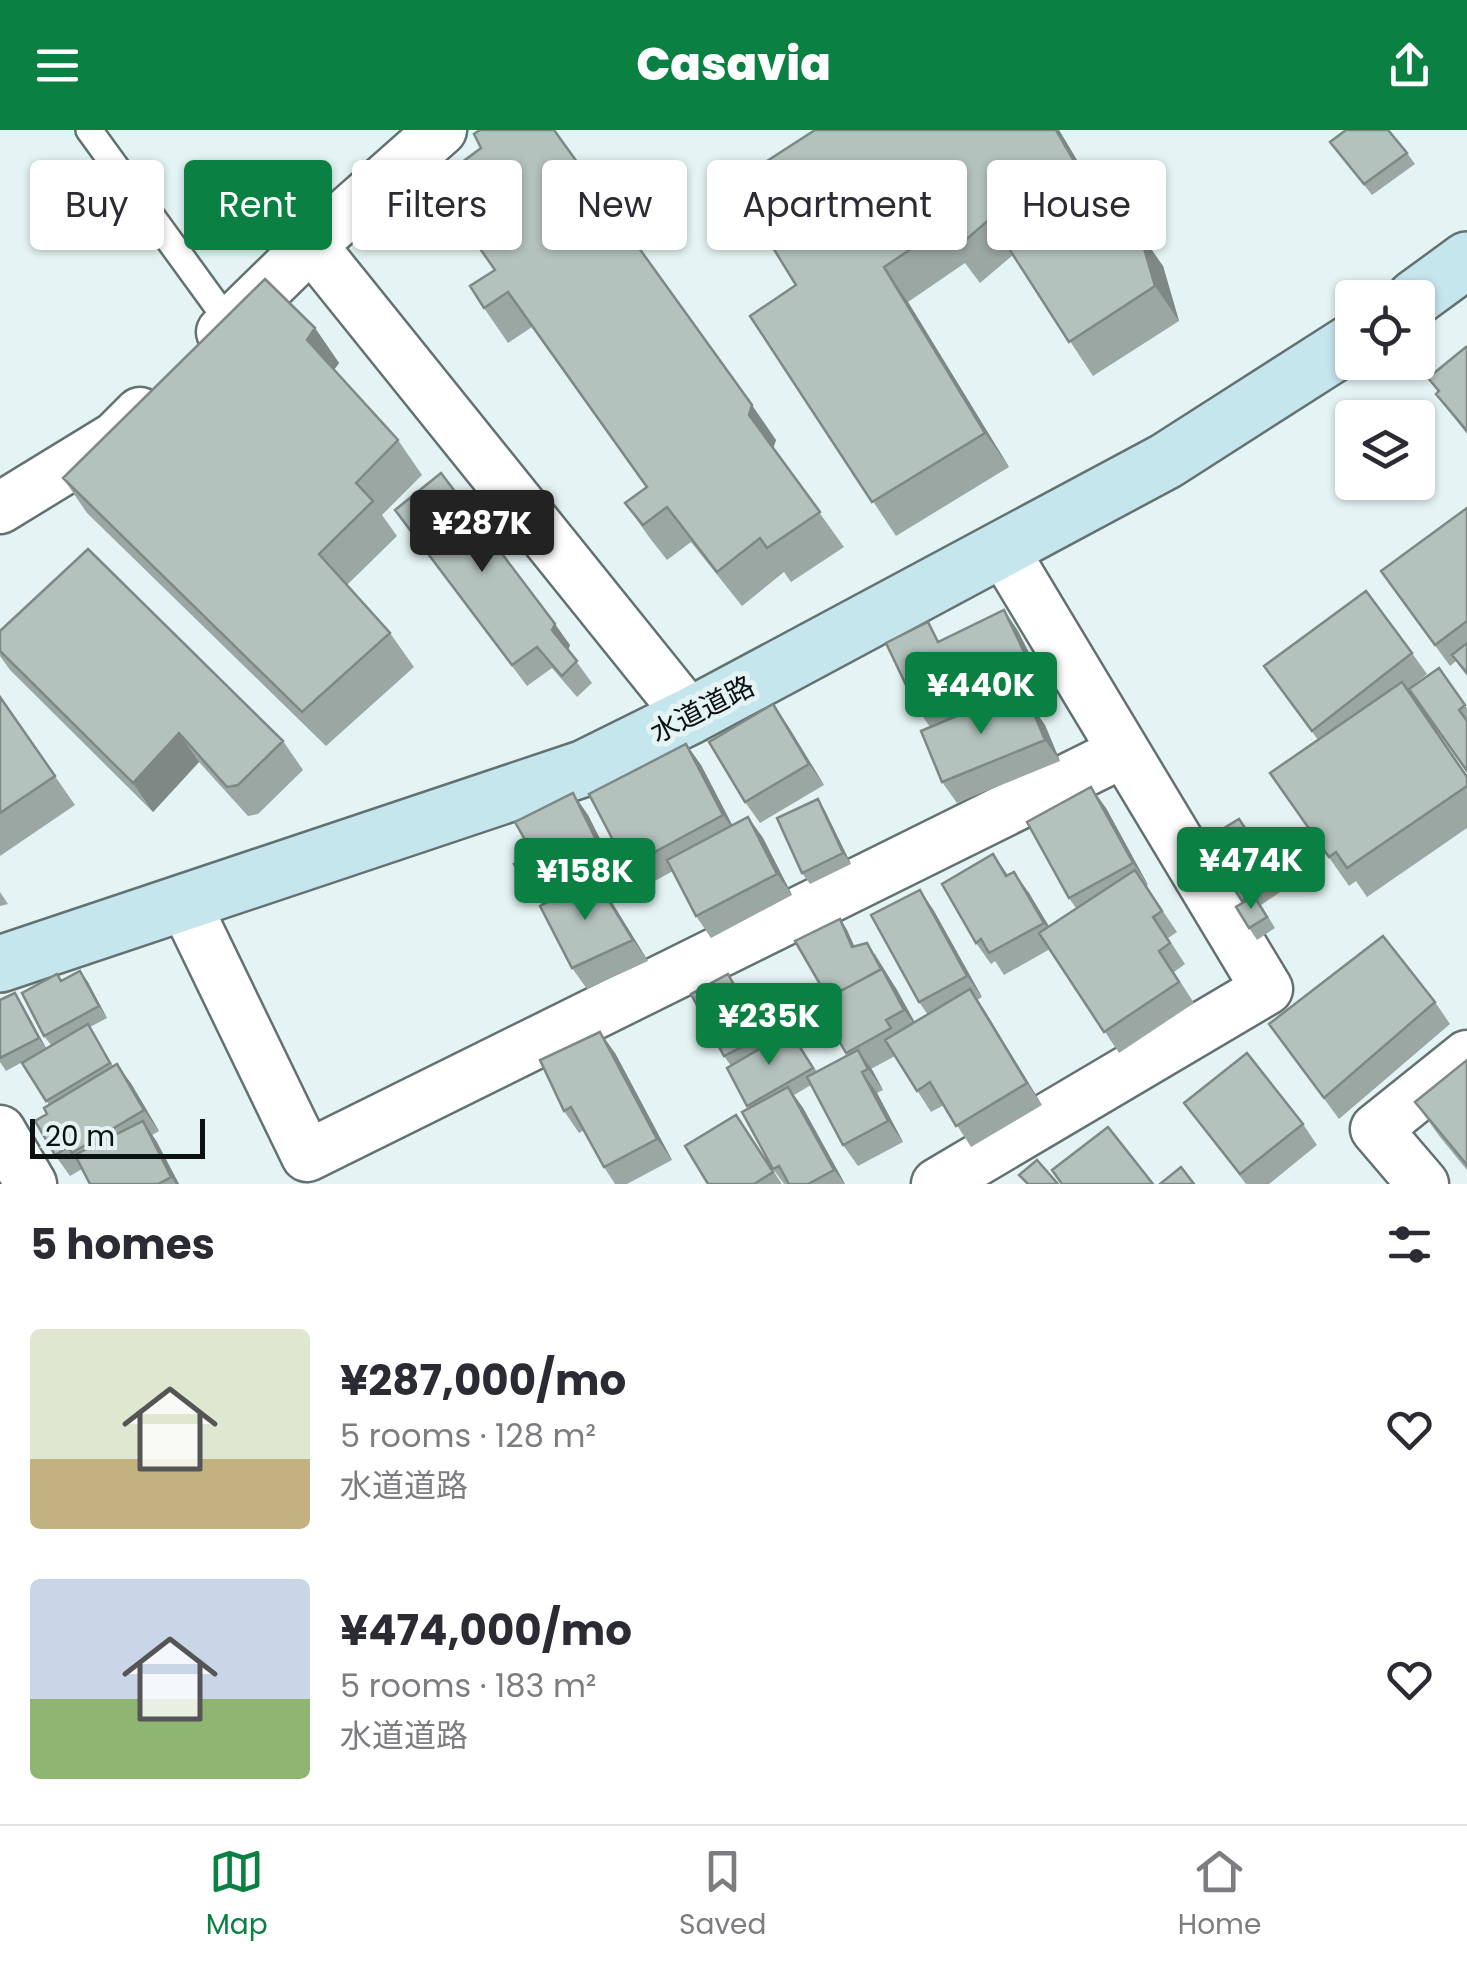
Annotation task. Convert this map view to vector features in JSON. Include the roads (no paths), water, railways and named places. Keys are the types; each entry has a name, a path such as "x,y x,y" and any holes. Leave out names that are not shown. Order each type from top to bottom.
{"street":[{"path":"332,227 442,130"},
{"path":"0,508 116,437 306,250"},
{"path":"315,250 690,716"},
{"path":"1435,283 1467,260"},
{"name":"水道道路","path":"0,964 585,768 690,716 1166,461 1335,353"},
{"path":"936,1184 1267,989 1003,550"},
{"path":"184,902 307,1156 1123,752"},
{"path":"1423,1184 1376,1128 1467,1056"},
{"path":"0,1131 31,1184"}],"lane":[{"path":"89,130 230,324"}]}
